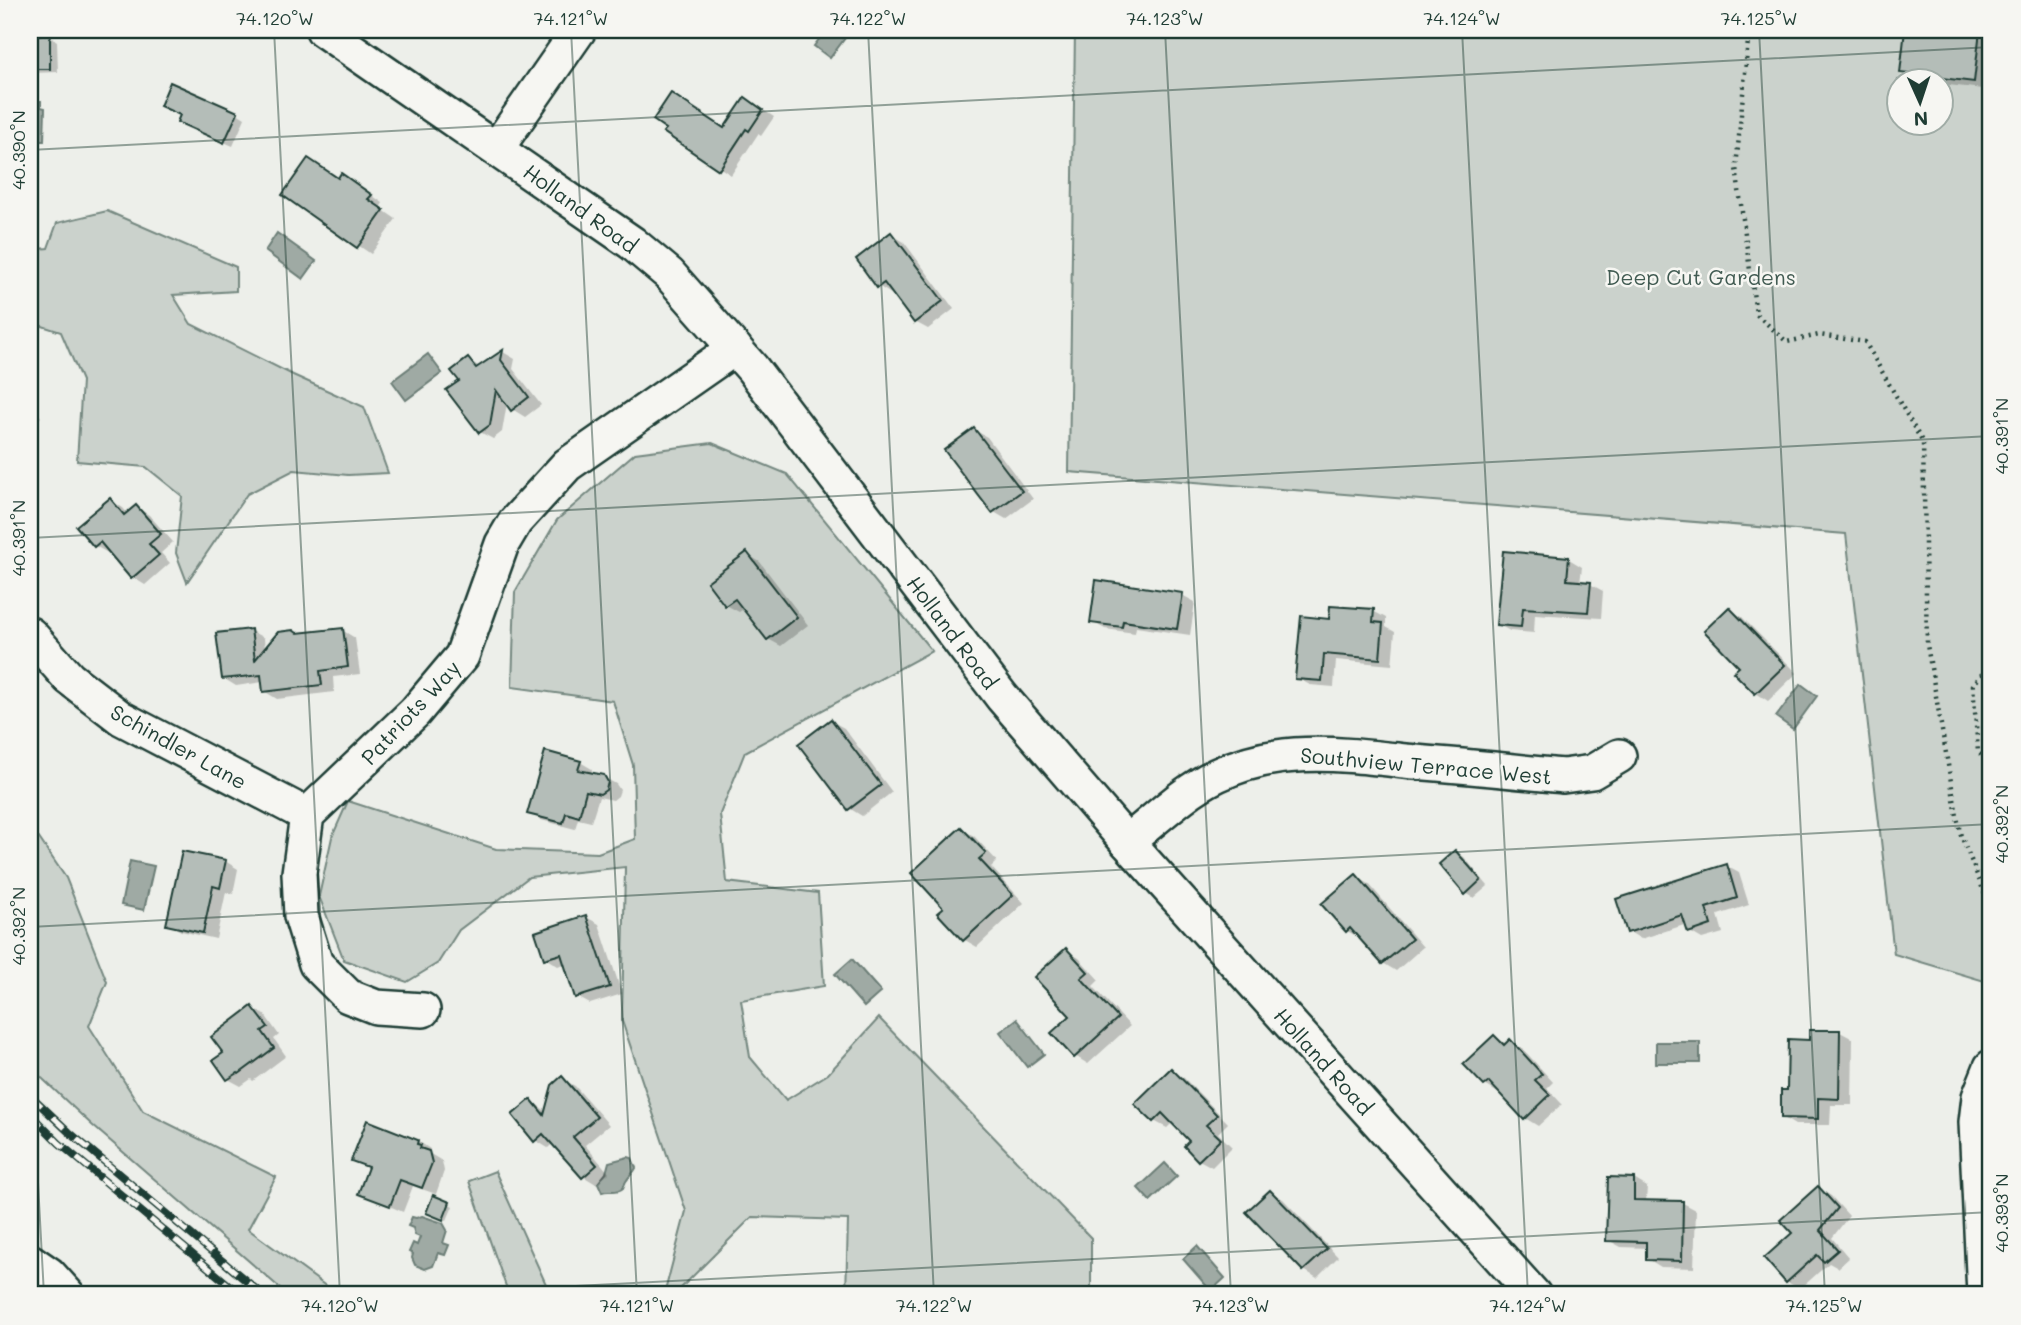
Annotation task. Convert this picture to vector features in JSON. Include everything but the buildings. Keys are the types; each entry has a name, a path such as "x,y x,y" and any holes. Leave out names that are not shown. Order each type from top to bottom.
{"street":[{"name":"Holland Road","path":"323,30 632,243 669,274 735,348 1002,697 1128,842 1534,1295"},
{"path":"497,148 579,30"},
{"name":"Patriots Way","path":"307,815 415,712 463,656 502,544 515,522 567,465 735,348"},
{"name":"Schindler Lane","path":"30,634 69,678 121,718 307,815"},
{"name":"Southview Terrace West","path":"1128,842 1196,787 1217,775 1277,755 1325,753 1563,776 1592,772 1619,755"},
{"path":"307,815 299,873 301,916 316,964 348,996 376,1007 423,1010"},
{"path":"1984,1295 1976,1122 1979,1097 1991,1067"},
{"path":"30,1261 49,1274 67,1294"}],"path":[{"path":"1749,30 1736,168 1756,313 1787,342 1818,335 1865,342 1923,443 1927,645 1960,833 1991,909"},
{"path":"1991,663 1973,685 1978,751 1991,763"}],"green space":[{"name":"Deep Cut Gardens","path":"1075,30 1991,30 1991,983 1894,954 1846,534 1069,472"},
{"path":"107,211 236,267 236,291 173,295 191,324 364,407 388,473 348,475 294,470 247,494 187,582 176,553 182,496 146,467 77,461 82,381 61,332 30,322 30,250 48,248 57,223"},
{"path":"712,443 787,474 932,651 745,752 720,814 727,882 818,893 824,986 741,1000 750,1057 786,1100 828,1074 879,1018 1091,1238 1091,1295 846,1295 848,1220 752,1217 677,1295 664,1295 686,1211 622,1021 625,867 529,877 459,930 438,963 407,982 344,960 319,896 332,837 348,801 496,849 598,853 635,839 633,765 613,701 512,687 515,592 557,520 635,453"},
{"path":"30,825 66,878 107,982 89,1026 143,1111 276,1177 248,1229 338,1295 288,1295 92,1125 30,1067"},
{"path":"495,1171 549,1291 560,1295 509,1295 469,1181"}],"shaded area":[{"path":"826,30 851,30 830,58 814,46"},
{"path":"30,101 41,101 41,107 45,108 44,141 30,141"},
{"path":"277,233 316,261 303,279 265,251"},
{"path":"428,354 442,373 406,400 392,381"},
{"path":"1801,684 1817,696 1793,729 1776,717"},
{"path":"130,861 154,866 144,910 121,905"},
{"path":"852,959 881,992 864,1007 835,974"},
{"path":"1017,1019 1044,1054 1027,1067 1000,1032"},
{"path":"1656,1042 1700,1042 1700,1063 1656,1063"},
{"path":"632,1158 636,1168 623,1188 602,1192 598,1183 606,1173 609,1162"},
{"path":"1165,1163 1177,1176 1150,1201 1138,1188"},
{"path":"422,1216 443,1223 447,1230 443,1243 449,1245 445,1255 438,1253 433,1266 425,1269 415,1265 413,1254 409,1252 413,1243 417,1245 420,1237 408,1226 412,1217"},
{"path":"1197,1246 1225,1278 1211,1291 1183,1259"}],"railway":[{"path":"30,1095 69,1132 263,1295"},
{"path":"30,1114 59,1143 241,1295"}]}
